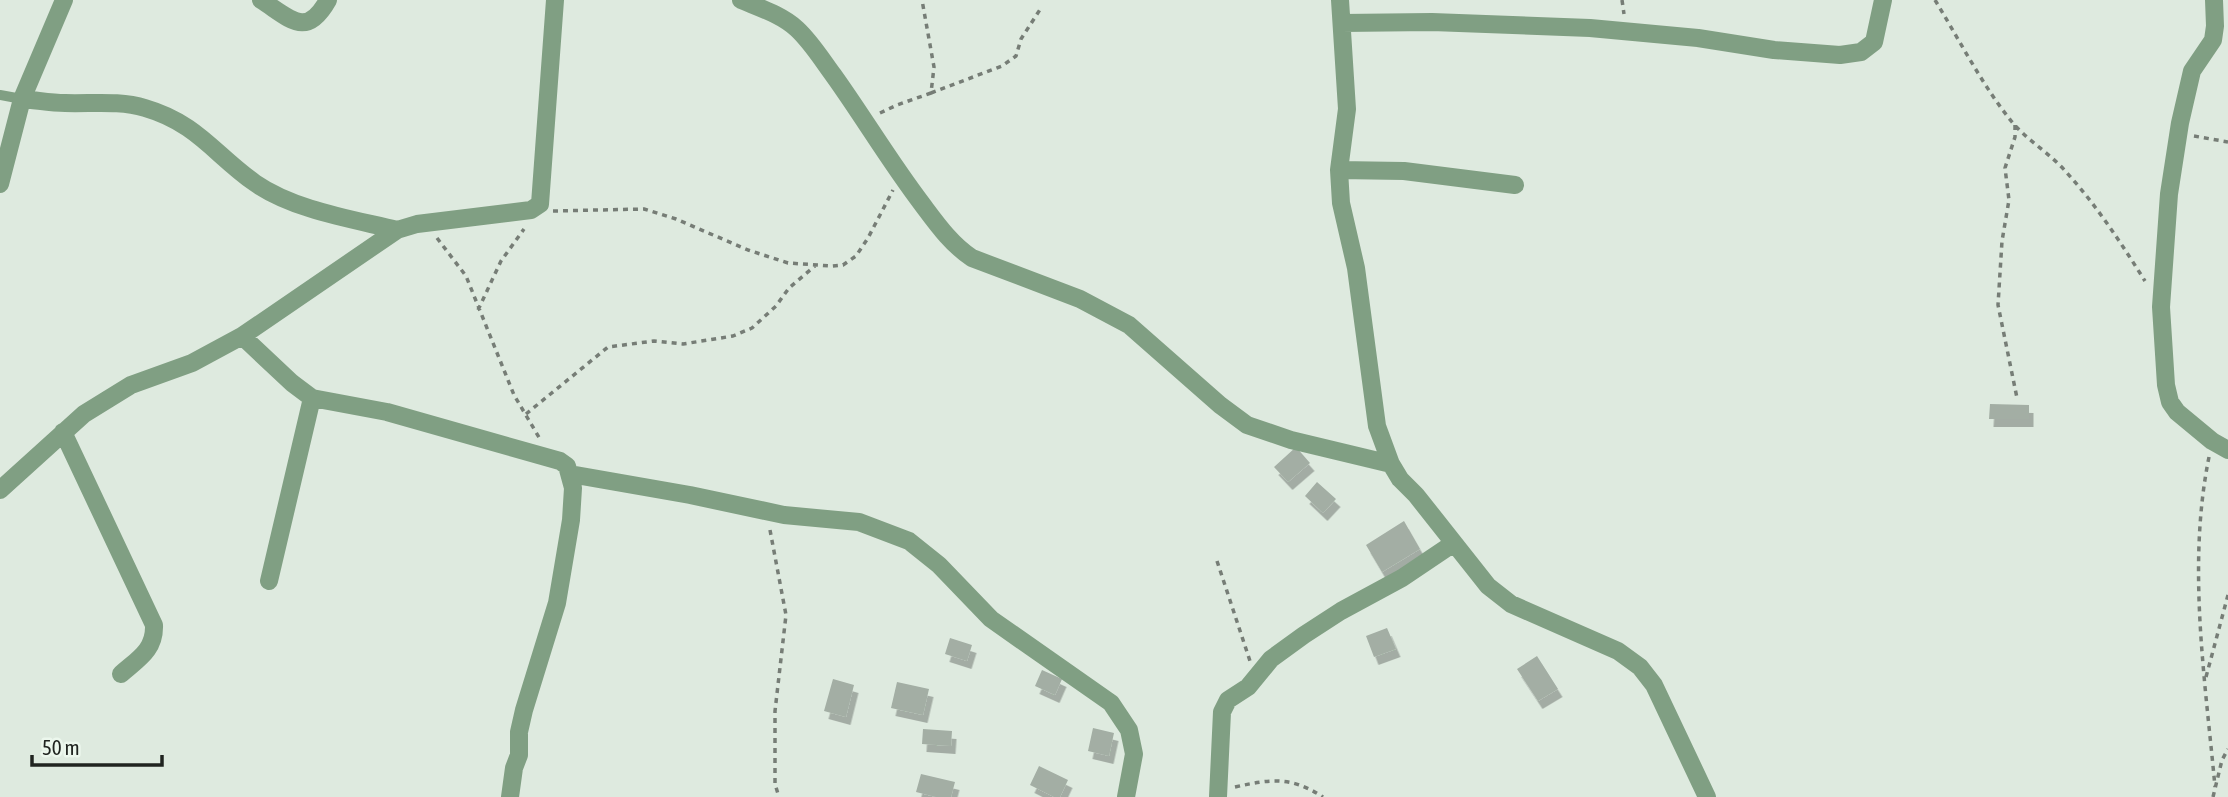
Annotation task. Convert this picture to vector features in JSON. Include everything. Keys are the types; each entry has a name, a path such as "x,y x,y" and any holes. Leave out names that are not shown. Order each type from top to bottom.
{"street":[{"path":"0,184 22,99 64,0"},
{"path":"261,0 300,23 318,17 328,0"},
{"path":"0,490 84,414 131,385 192,363 242,336 397,230 417,224 539,208 555,0"},
{"path":"741,0 780,16 797,29 813,47 900,176 958,249 972,258 1080,299 1129,325 1220,405 1247,425 1291,440 1391,464"},
{"path":"1340,0 1347,110 1339,170 1341,203 1356,268 1367,335 1377,426 1391,464 1400,479 1416,495 1488,586 1511,604 1618,651 1640,667 1654,685 1707,797"},
{"path":"1342,23 1432,22 1590,28 1698,38 1774,50 1840,55 1861,52 1874,42 1883,0"},
{"path":"2214,0 2216,26 2213,40 2192,71 2178,134 2169,194 2161,307 2166,385 2170,402 2176,412 2220,446"},
{"path":"22,99 62,103 121,103 144,107 169,116 204,138 253,182 271,193 309,208 397,230"},
{"path":"1339,170 1404,171 1515,185"},
{"path":"242,336 312,398 387,412 565,468 804,518 859,522 909,541 939,565 991,619 1111,703 1129,730 1134,754 1126,797"},
{"path":"269,580 312,398"},
{"path":"63,432 154,625 153,642 142,656 121,674"},
{"path":"510,797 514,768 519,755 522,721 557,603 571,520 572,488 565,468"},
{"path":"1219,794 1222,712 1228,700 1256,679 1271,659 1304,635 1341,611 1402,578 1454,543"}],"lane":[{"path":"0,95 22,99"}],"path":[{"path":"922,0 934,67 931,93"},
{"path":"1935,0 1976,66 1988,91 2015,125 2066,171 2111,227 2161,307"},
{"path":"866,122 897,105 1002,66 1016,56 1021,39 1041,8"},
{"path":"2015,125 2015,136 2005,168 2009,200 2002,241 1998,305 2017,398"},
{"path":"2178,134 2228,142"},
{"path":"478,310 507,252 539,208 644,209 788,263 843,265 856,256 868,238 900,176"},
{"path":"417,224 437,238 466,276 514,395 539,437 565,468"},
{"path":"526,414 608,347 654,341 683,344 733,335 752,328 776,306 789,288 817,265"},
{"path":"2215,787 2198,564 2201,495 2220,446"},
{"path":"766,511 786,615 775,711 775,784 779,797"},
{"path":"1217,561 1256,679"},
{"path":"2205,679 2228,594"},
{"path":"2213,797 2228,749"},
{"path":"1219,794 1268,779 1292,782 1323,797"}],"building":[{"path":"1990,404 2029,405 2029,419 1989,419"},
{"path":"1296,447 1310,463 1288,482 1274,467"},
{"path":"1317,482 1336,499 1323,513 1305,496"},
{"path":"1404,521 1420,549 1382,572 1366,545"},
{"path":"1387,628 1396,649 1374,657 1366,636"},
{"path":"950,638 972,645 967,661 945,654"},
{"path":"1537,656 1558,689 1538,701 1517,669"},
{"path":"1042,670 1062,679 1055,695 1035,686"},
{"path":"833,679 854,685 846,717 824,711"},
{"path":"897,682 929,689 923,715 891,708"},
{"path":"1093,728 1114,733 1109,756 1088,751"},
{"path":"923,729 952,731 951,746 922,744"},
{"path":"1039,766 1068,780 1060,797 1054,797 1030,785"},
{"path":"921,774 955,782 951,797 936,797 916,792"}]}
